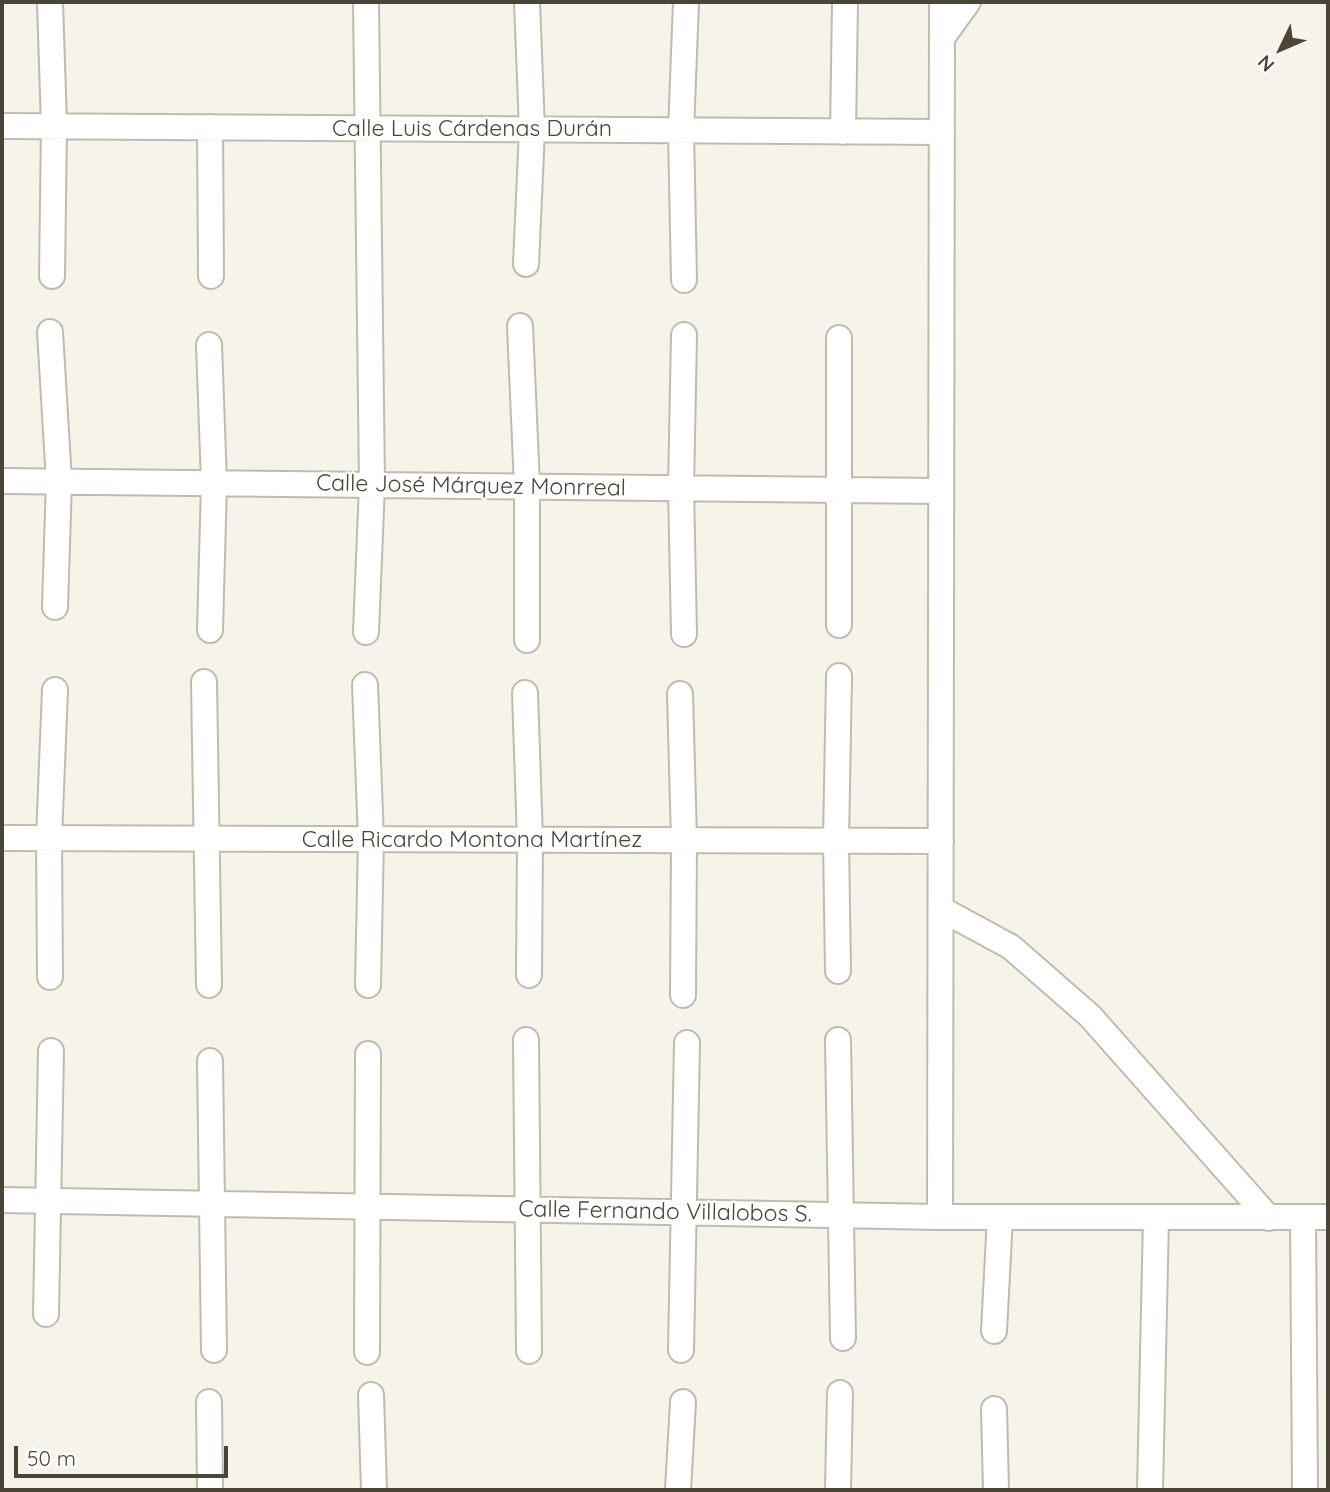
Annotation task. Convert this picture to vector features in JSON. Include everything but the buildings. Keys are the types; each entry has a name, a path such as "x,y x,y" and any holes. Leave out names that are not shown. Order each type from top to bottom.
{"street":[{"path":"50,2 54,126 52,276"},
{"path":"366,2 372,485 366,632"},
{"path":"526,264 532,130 527,2"},
{"path":"684,280 681,131 686,2"},
{"path":"843,132 845,2"},
{"path":"940,1217 942,2"},
{"path":"942,38 968,2"},
{"name":"Calle Luis Cárdenas Durán","path":"2,126 942,132"},
{"path":"210,128 211,276"},
{"path":"520,326 527,486 527,640"},
{"path":"50,332 59,481 55,607"},
{"path":"684,335 681,488 684,634"},
{"path":"839,338 839,625"},
{"path":"209,345 214,483 210,630"},
{"name":"Calle José Márquez Monrreal","path":"2,481 940,491"},
{"path":"838,971 836,841 839,676"},
{"path":"204,682 209,985"},
{"path":"365,685 371,839 368,985"},
{"path":"50,977 49,838 55,690"},
{"path":"525,693 530,840 529,975"},
{"path":"680,694 684,840 683,995"},
{"name":"Calle Ricardo Montona Martínez","path":"2,838 941,841"},
{"path":"941,909 1011,947 1090,1016 1269,1218"},
{"path":"526,1040 529,1351"},
{"path":"838,1040 843,1338"},
{"path":"681,1350 687,1043"},
{"path":"46,1314 51,1051"},
{"path":"367,1352 368,1054"},
{"path":"209,1061 214,1350"},
{"name":"Calle Fernando Villalobos S.","path":"2,1200 940,1217 1328,1217"},
{"path":"994,1331 1000,1217"},
{"path":"1303,1217 1306,1490"},
{"path":"1150,1490 1156,1218"},
{"path":"838,1490 840,1393"},
{"path":"371,1395 374,1490"},
{"path":"209,1402 210,1490"},
{"path":"678,1490 682,1402"},
{"path":"994,1409 996,1490"}]}
